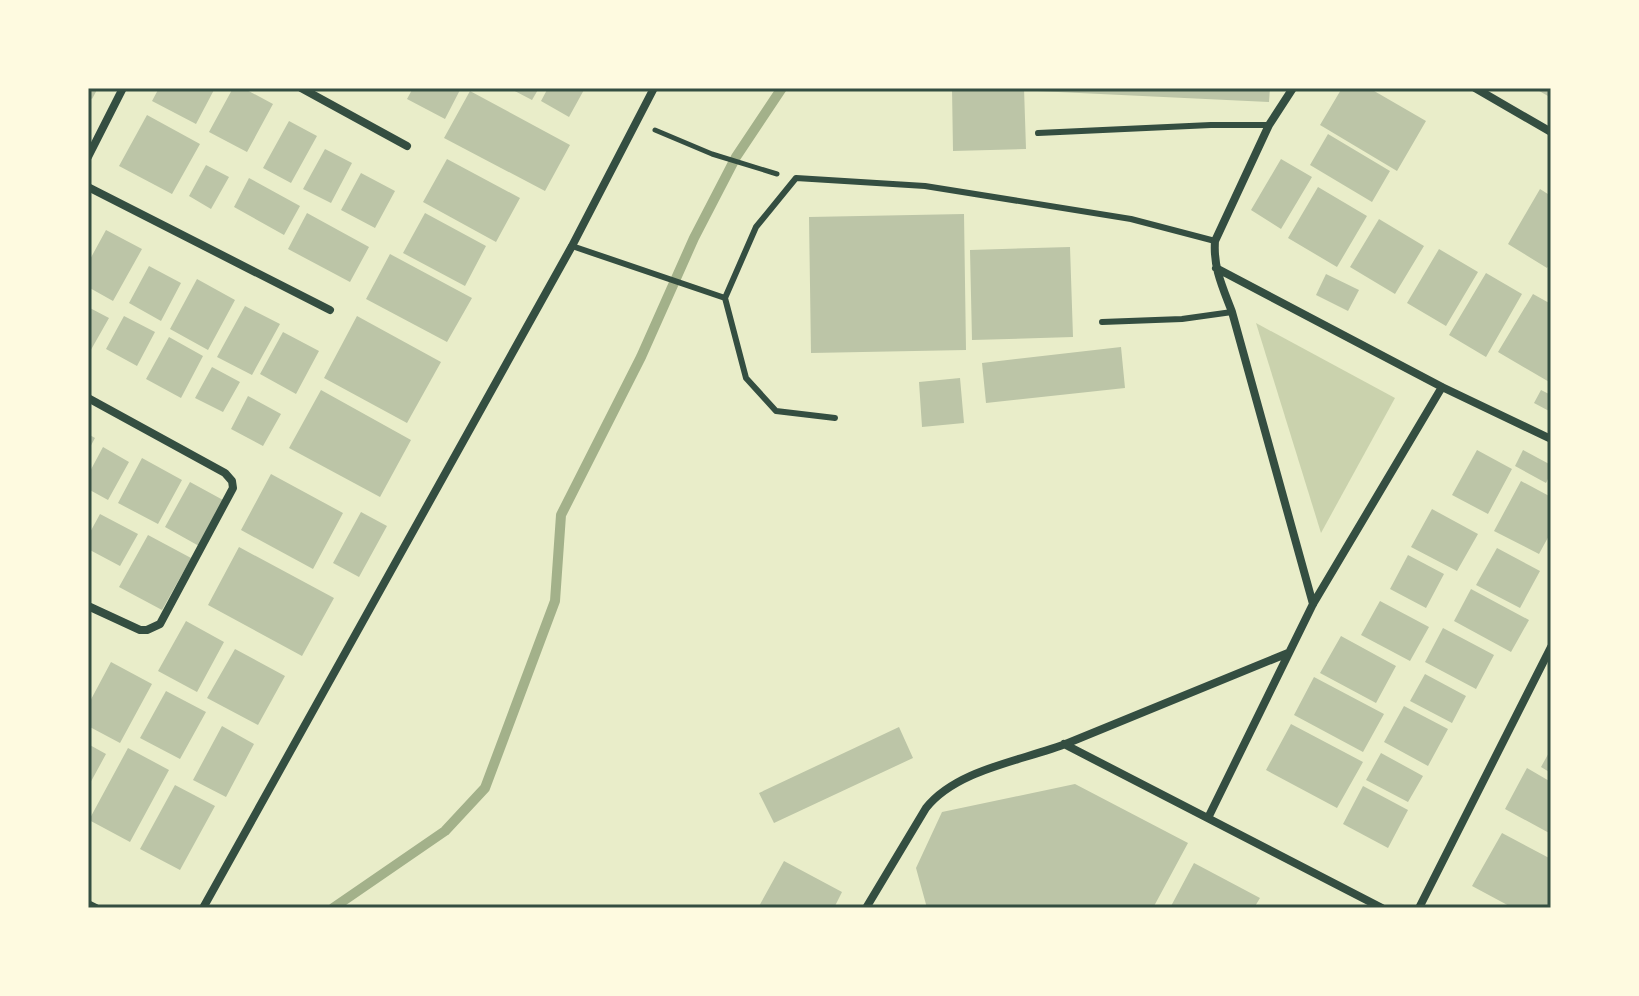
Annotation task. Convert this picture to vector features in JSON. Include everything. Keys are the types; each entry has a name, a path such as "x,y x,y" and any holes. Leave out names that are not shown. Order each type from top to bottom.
{"street":[{"path":"88,157 123,88"},
{"path":"301,88 407,146"},
{"path":"203,908 572,246 654,88"},
{"path":"1293,88 1269,125 1215,241 1215,267 1232,312 1313,604"},
{"path":"1475,88 1551,132"},
{"path":"88,187 330,310"},
{"path":"1215,267 1442,387 1551,439"},
{"path":"1208,818 1313,604 1442,387"},
{"path":"88,398 225,473 232,481 233,488 160,624 140,630 88,606"},
{"path":"1419,908 1551,647"},
{"path":"866,908 926,808 937,794 953,783 1064,744 1288,653"},
{"path":"1064,744 1382,908"},
{"path":"88,904 96,908"}],"lane":[{"path":"1038,133 1269,125"},
{"path":"835,418 776,411 746,378 725,298 756,227 796,178 925,186 1131,219 1215,241"},
{"path":"572,246 725,298"},
{"path":"1102,322 1182,319 1232,312"}],"path":[{"path":"636,122 712,154 768,172"}],"green space":[{"path":"1256,323 1395,398 1321,533"}],"building":[{"path":"88,88 98,88 92,99 88,97"},
{"path":"159,88 215,88 196,124 152,101"},
{"path":"233,88 243,88 273,104 247,152 209,132"},
{"path":"413,88 461,88 445,119 407,99"},
{"path":"509,88 539,88 532,100"},
{"path":"548,88 585,88 569,117 541,101"},
{"path":"952,88 1024,88 1026,149 953,151"},
{"path":"1037,88 1270,88 1269,102 1037,91"},
{"path":"1342,88 1369,88 1426,121 1397,171 1320,125"},
{"path":"1534,88 1551,88 1551,91 1548,96"},
{"path":"470,91 570,145 545,191 444,138"},
{"path":"147,115 200,144 172,194 119,166"},
{"path":"289,121 317,136 291,183 263,168"},
{"path":"1328,134 1390,171 1372,202 1310,165"},
{"path":"325,149 352,163 331,203 303,189"},
{"path":"447,159 520,198 496,242 423,202"},
{"path":"1281,159 1312,177 1281,229 1251,210"},
{"path":"206,165 229,177 211,209 189,196"},
{"path":"361,173 395,191 375,228 341,210"},
{"path":"249,178 300,206 284,235 234,207"},
{"path":"1318,187 1367,216 1337,267 1288,238"},
{"path":"1540,189 1551,196 1551,262 1547,268 1508,244"},
{"path":"307,213 369,247 350,282 288,249"},
{"path":"425,213 486,246 465,286 403,253"},
{"path":"964,214 966,350 811,353 809,217"},
{"path":"1379,219 1424,246 1395,294 1350,267"},
{"path":"106,230 142,249 113,301 88,287 88,263"},
{"path":"1070,247 1073,337 972,340 970,250"},
{"path":"1439,249 1478,272 1446,326 1407,303"},
{"path":"390,254 472,298 447,342 366,299"},
{"path":"149,266 181,283 161,321 129,303"},
{"path":"1486,273 1522,294 1486,357 1449,335"},
{"path":"1326,274 1359,290 1348,311 1316,295"},
{"path":"197,279 235,300 208,350 170,329"},
{"path":"1533,294 1551,304 1551,383 1498,352"},
{"path":"245,306 280,324 252,375 217,357"},
{"path":"88,307 109,318 88,355"},
{"path":"124,316 155,332 137,366 106,349"},
{"path":"357,316 441,362 407,423 324,378"},
{"path":"283,332 319,351 296,394 260,374"},
{"path":"169,337 203,356 181,398 146,379"},
{"path":"1121,347 1125,388 986,403 982,363"},
{"path":"212,367 240,382 223,412 195,398"},
{"path":"960,378 964,423 922,427 919,382"},
{"path":"321,390 411,440 380,497 289,448"},
{"path":"1541,390 1551,395 1551,412 1534,403"},
{"path":"248,396 281,414 263,446 231,429"},
{"path":"88,434 95,438 88,451"},
{"path":"103,447 129,462 108,500 88,489 88,475"},
{"path":"1477,450 1512,469 1488,514 1452,495"},
{"path":"1523,450 1551,465 1546,483 1515,466"},
{"path":"142,458 182,480 158,524 118,503"},
{"path":"271,474 343,513 313,569 241,530"},
{"path":"1521,481 1551,497 1551,532 1539,554 1494,531"},
{"path":"190,482 223,500 199,546 165,527"},
{"path":"1432,509 1478,534 1457,571 1411,547"},
{"path":"361,512 387,526 359,577 333,563"},
{"path":"100,514 138,534 120,566 88,549 88,536"},
{"path":"148,535 191,558 162,610 119,587"},
{"path":"239,547 334,598 302,656 208,605"},
{"path":"1497,548 1540,571 1520,608 1476,585"},
{"path":"1408,555 1444,574 1426,608 1390,589"},
{"path":"1471,589 1529,620 1511,652 1454,621"},
{"path":"1380,601 1429,627 1410,661 1361,635"},
{"path":"186,621 224,642 197,692 158,671"},
{"path":"1443,628 1494,655 1476,689 1425,662"},
{"path":"1341,636 1396,666 1376,703 1320,673"},
{"path":"235,649 285,676 258,725 207,698"},
{"path":"111,662 152,684 120,743 88,726 88,705"},
{"path":"1425,674 1466,696 1452,723 1410,701"},
{"path":"1314,677 1384,714 1363,752 1294,715"},
{"path":"166,691 206,712 180,759 140,738"},
{"path":"1404,706 1448,729 1428,766 1384,742"},
{"path":"1291,724 1363,762 1337,808 1266,770"},
{"path":"222,726 254,744 226,797 193,780"},
{"path":"899,727 913,758 774,823 759,793"},
{"path":"88,744 106,754 88,787"},
{"path":"128,748 169,770 130,842 89,820"},
{"path":"1551,749 1551,773 1541,767"},
{"path":"1381,753 1423,776 1408,802 1366,780"},
{"path":"1527,768 1551,782 1551,834 1505,809"},
{"path":"1075,784 1188,843 1153,908 927,908 916,868 942,812"},
{"path":"175,785 215,806 180,870 140,849"},
{"path":"1363,786 1408,810 1388,848 1343,824"},
{"path":"1502,833 1551,859 1551,908 1513,908 1472,886"},
{"path":"784,861 842,892 834,908 758,908"},
{"path":"1194,863 1260,898 1254,908 1170,908"}],"waterway":[{"path":"333,908 445,831 485,788 555,601 561,515 641,357 694,238 736,157 782,88"}]}
